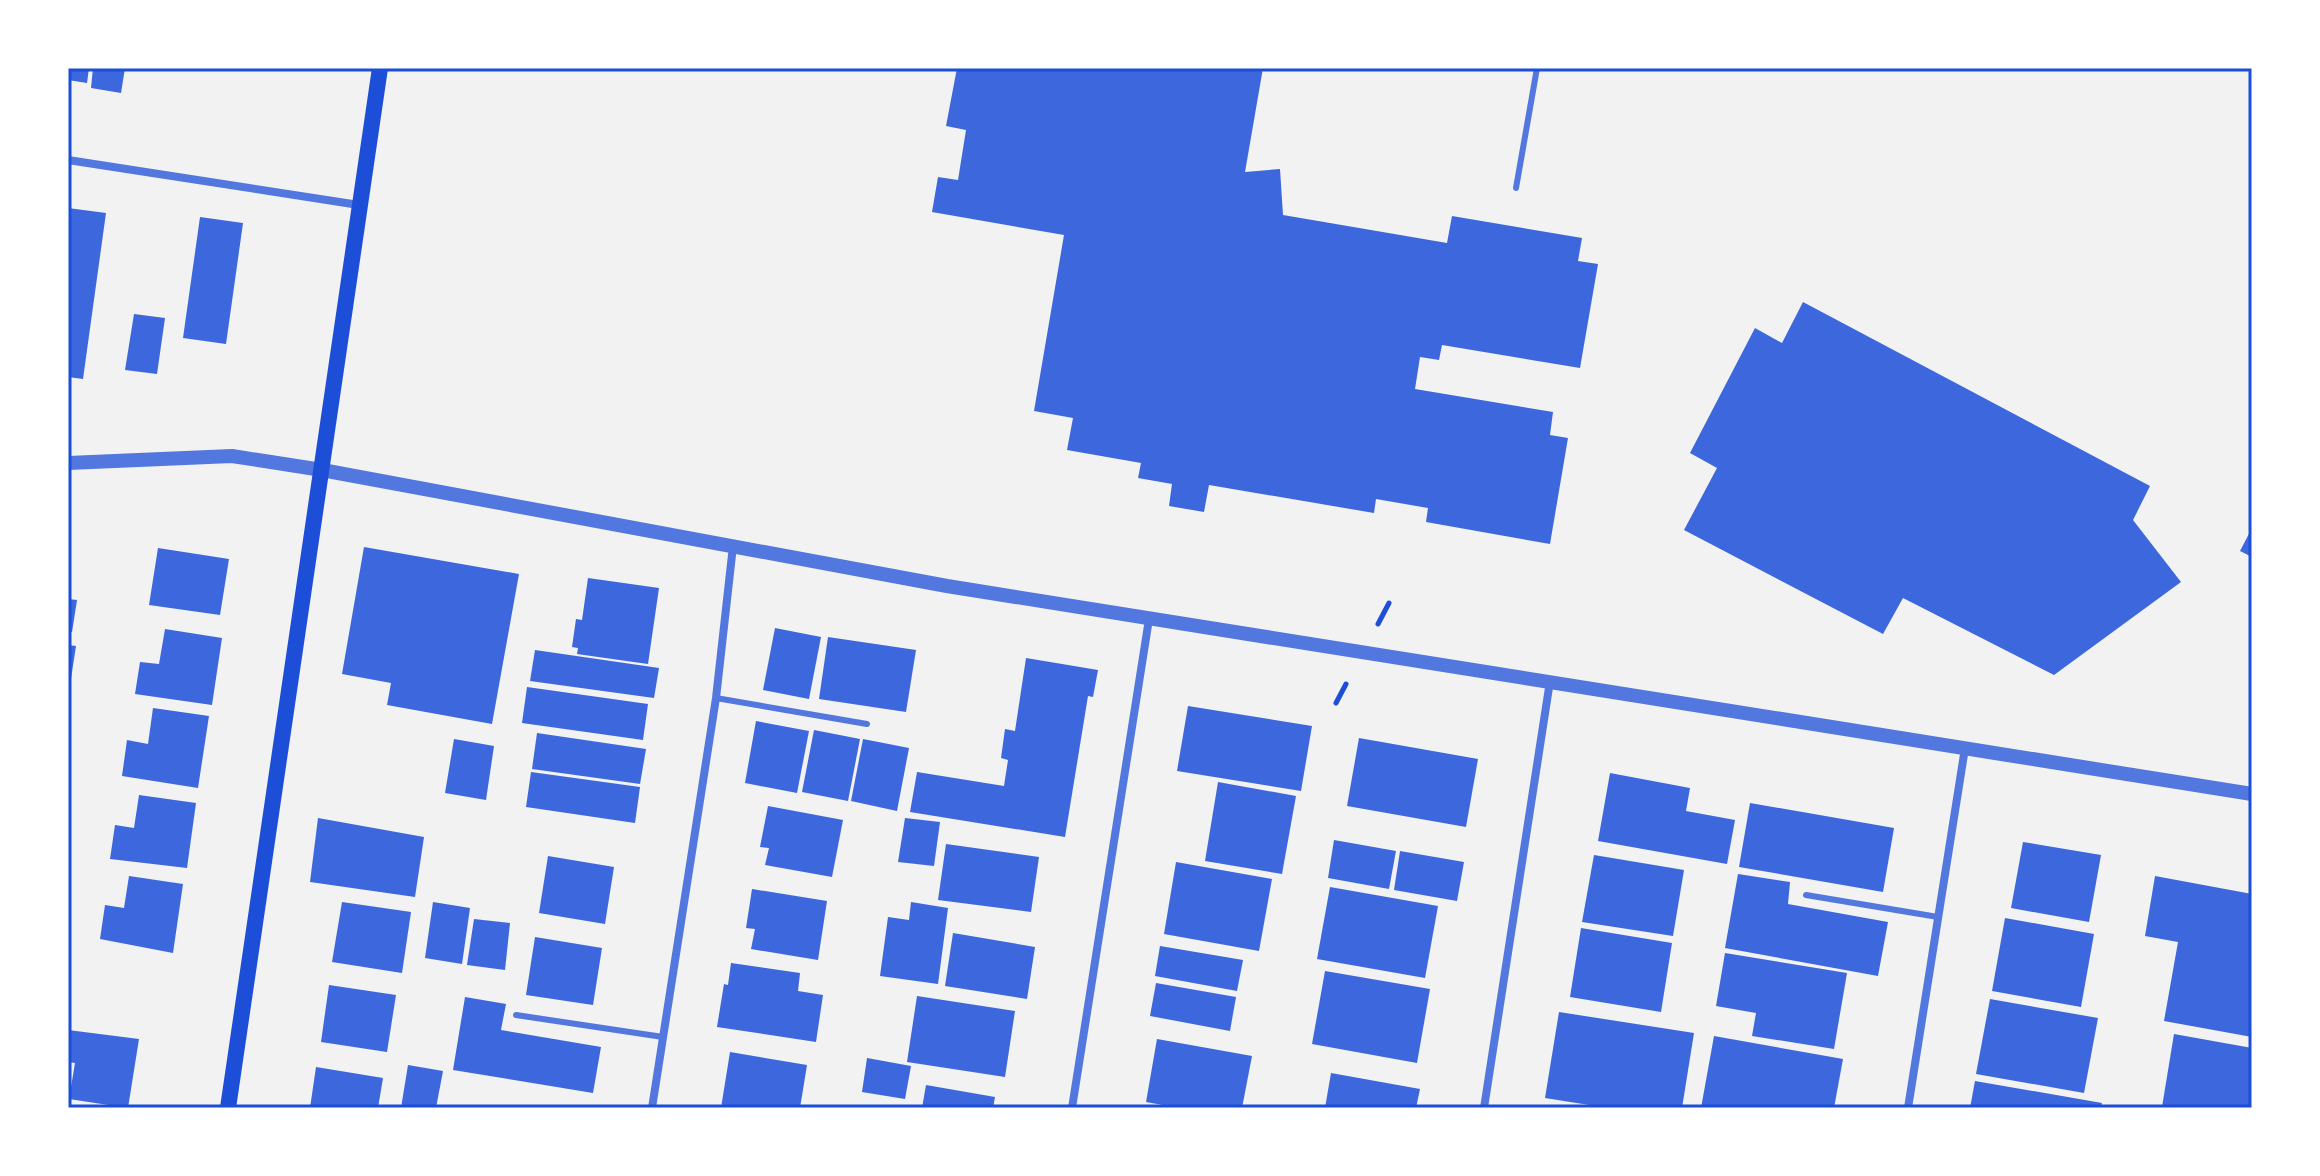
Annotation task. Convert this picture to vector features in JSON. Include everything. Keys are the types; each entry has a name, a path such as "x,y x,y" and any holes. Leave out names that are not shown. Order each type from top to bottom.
{"main road":[{"path":"228,1108 380,68"}],"street":[{"path":"68,160 359,205"},
{"path":"68,463 232,456 947,586 2252,794"},
{"path":"652,1108 716,698 733,546"},
{"path":"1072,1108 1149,619"},
{"path":"1484,1108 1550,681"},
{"path":"1908,1108 1965,747"}],"lane":[{"path":"1516,188 1537,68"},
{"path":"716,698 867,724"},
{"path":"1806,895 1938,917"},
{"path":"516,1015 663,1037"}],"path":[{"path":"1378,624 1389,603"},
{"path":"1336,703 1346,684"}],"building":[{"path":"68,68 89,68 87,83 68,80"},
{"path":"93,68 125,68 121,93 91,88"},
{"path":"957,68 1263,68 1245,172 1280,169 1283,215 1447,243 1452,216 1582,238 1578,261 1598,264 1580,368 1442,345 1439,360 1420,357 1415,389 1553,412 1550,435 1568,438 1550,544 1426,522 1428,508 1376,499 1374,513 1209,485 1204,512 1169,506 1172,484 1138,478 1141,463 1067,450 1073,418 1034,411 1064,235 932,212 938,177 958,180 966,130 946,126"},
{"path":"68,208 106,213 83,379 68,377"},
{"path":"200,217 243,223 226,344 183,338"},
{"path":"1803,302 2150,486 2133,520 2181,582 2054,675 1903,598 1883,634 1684,530 1717,468 1690,453 1755,328 1782,343"},
{"path":"134,314 165,318 157,374 125,370"},
{"path":"2252,528 2252,557 2240,551"},
{"path":"364,547 519,574 492,724 387,705 391,683 342,674"},
{"path":"158,548 229,559 220,615 149,605"},
{"path":"588,578 659,588 648,664 577,654 578,648 572,647 576,619 582,620"},
{"path":"68,599 77,600 72,632 68,631"},
{"path":"775,628 821,637 809,699 763,690"},
{"path":"165,629 222,638 212,705 135,694 140,662 159,664"},
{"path":"828,637 916,650 906,712 819,699"},
{"path":"68,645 76,646 70,685 68,685"},
{"path":"535,650 659,668 654,698 530,681"},
{"path":"1026,658 1098,670 1093,697 1088,696 1065,837 910,812 917,772 1004,786 1008,760 1001,758 1005,729 1015,731"},
{"path":"527,687 648,704 643,740 522,723"},
{"path":"1188,706 1312,726 1301,791 1177,771"},
{"path":"153,708 209,716 198,788 122,776 127,740 148,744"},
{"path":"756,721 809,731 797,793 745,783"},
{"path":"814,730 860,739 848,801 802,792"},
{"path":"537,733 646,749 640,784 532,769"},
{"path":"1359,738 1478,759 1466,827 1347,806"},
{"path":"454,739 494,746 486,800 445,793"},
{"path":"863,739 909,748 897,811 851,801"},
{"path":"531,772 640,787 635,823 526,807"},
{"path":"1610,773 1690,788 1686,811 1735,820 1727,864 1598,841"},
{"path":"1218,782 1296,796 1282,874 1205,861"},
{"path":"139,795 196,803 187,868 110,859 115,825 134,828"},
{"path":"1750,803 1894,828 1883,892 1739,867"},
{"path":"768,806 843,820 832,877 765,865 769,848 760,847"},
{"path":"318,818 424,837 415,897 310,882"},
{"path":"905,818 940,822 934,866 898,862"},
{"path":"1334,840 1396,851 1389,889 1328,878"},
{"path":"2023,842 2101,855 2089,922 2011,908"},
{"path":"946,844 1039,857 1031,912 938,900"},
{"path":"1400,851 1464,862 1457,901 1394,890"},
{"path":"1594,855 1684,870 1673,936 1582,922"},
{"path":"548,856 614,867 605,924 539,913"},
{"path":"1176,862 1272,879 1259,951 1164,934"},
{"path":"1738,874 1790,882 1788,904 1888,922 1878,976 1725,948"},
{"path":"129,876 183,884 173,953 100,939 105,905 124,908"},
{"path":"2155,876 2252,894 2252,1037 2164,1021 2178,942 2145,936"},
{"path":"1330,887 1438,906 1425,978 1317,959"},
{"path":"752,889 827,901 818,960 751,949 755,929 746,928"},
{"path":"342,902 411,912 402,973 332,962"},
{"path":"433,902 470,908 462,964 425,958"},
{"path":"911,902 948,908 938,984 880,976 888,917 909,920"},
{"path":"2005,918 2094,934 2081,1007 1992,991"},
{"path":"474,919 510,923 505,970 467,965"},
{"path":"1581,928 1672,943 1661,1012 1570,997"},
{"path":"953,933 1035,947 1027,999 945,986"},
{"path":"535,937 602,948 593,1005 526,995"},
{"path":"1160,946 1243,960 1237,991 1155,976"},
{"path":"1725,953 1847,973 1834,1049 1752,1036 1756,1013 1716,1006"},
{"path":"731,963 800,973 798,991 823,995 816,1042 717,1027"},
{"path":"1325,971 1430,989 1417,1063 1312,1044"},
{"path":"1156,983 1236,997 1230,1031 1150,1016"},
{"path":"329,985 396,995 387,1052 321,1042"},
{"path":"917,996 1015,1011 1005,1077 907,1062"},
{"path":"465,997 506,1004 501,1030 601,1047 593,1093 453,1070"},
{"path":"1990,999 2098,1018 2084,1093 1976,1074"},
{"path":"1559,1012 1694,1033 1682,1108 1608,1108 1545,1098"},
{"path":"68,1030 139,1039 128,1108 69,1099 75,1063 68,1062"},
{"path":"2174,1034 2252,1048 2252,1108 2162,1107"},
{"path":"1714,1036 1843,1059 1834,1108 1701,1108"},
{"path":"1157,1039 1252,1056 1242,1108 1179,1108 1146,1102"},
{"path":"730,1052 807,1065 800,1108 721,1108"},
{"path":"867,1058 911,1066 905,1099 862,1092"},
{"path":"408,1065 443,1071 436,1108 401,1108"},
{"path":"316,1067 383,1078 378,1108 310,1108"},
{"path":"1331,1073 1420,1089 1416,1108 1325,1108"},
{"path":"1975,1081 2102,1103 2101,1108 1970,1108"},
{"path":"926,1085 995,1097 993,1108 922,1108"}]}
